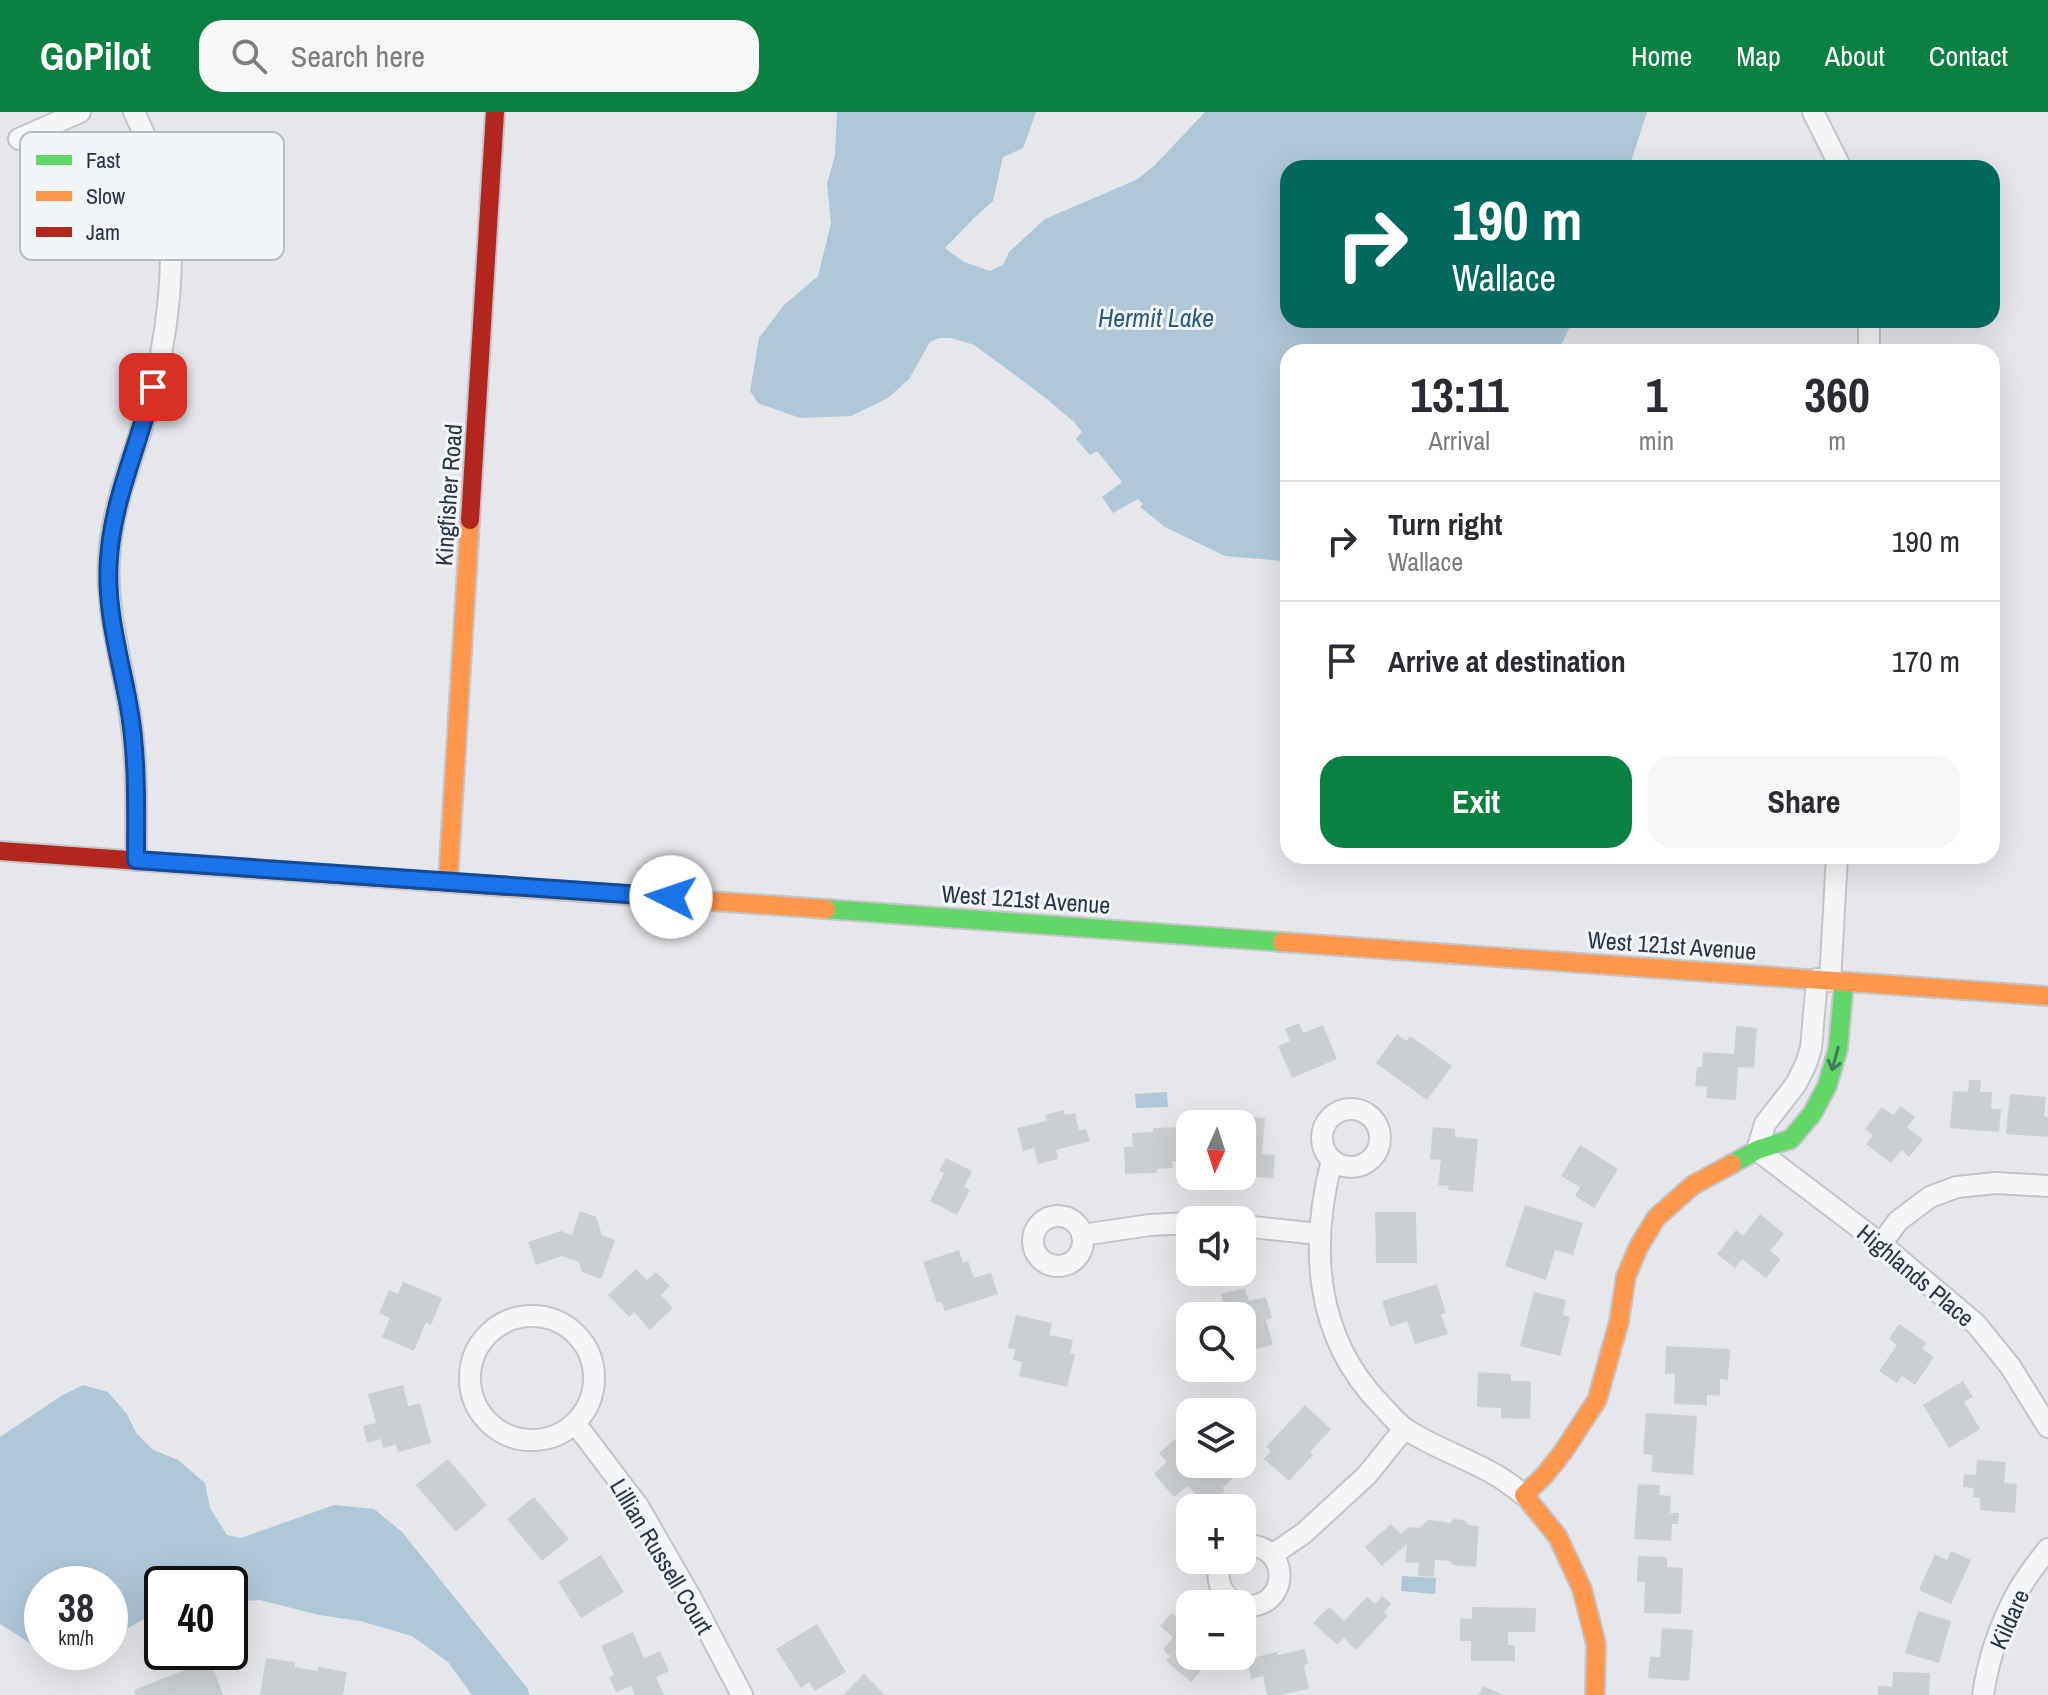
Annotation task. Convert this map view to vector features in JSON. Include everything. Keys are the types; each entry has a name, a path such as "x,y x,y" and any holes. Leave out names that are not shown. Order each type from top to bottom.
{"street":[{"path":"35,132 80,112"},
{"path":"134,112 143,132"},
{"name":"Kingfisher Road","path":"448,881 495,112"},
{"path":"1813,112 1837,160"},
{"path":"136,860 136,758 111,618 109,557 117,499 149,407 158,368 169,291 170,260"},
{"name":"West 121st Avenue","path":"0,851 2048,996"},
{"path":"1524,1495 1563,1452 1597,1400 1619,1322 1626,1276 1656,1218 1693,1185 1757,1150 1791,1139 1812,1114 1827,1086 1838,1049 1830,980 1837,864"},
{"path":"1757,1150 1765,1124 1796,1084 1806,1064 1830,980"},
{"name":"Highlands Place","path":"1757,1150 1881,1244 1976,1324 2010,1366 2048,1427"},
{"path":"1332,1160 1319,1234 1321,1283 1333,1331 1348,1362 1369,1392 1404,1429 1494,1474 1524,1495 1558,1537 1582,1589 1596,1644 1595,1695"},
{"path":"1881,1244 1898,1221 1930,1197 1957,1187 1996,1183 2048,1186"},
{"path":"1082,1235 1176,1224"},
{"path":"1256,1227 1319,1234"},
{"path":"538,1316 558,1321 574,1333 587,1349 594,1368 594,1388 587,1407 575,1423 558,1434 538,1440 518,1438 498,1430 483,1416 473,1398 470,1378 473,1357 484,1339 499,1326 518,1318 538,1316"},
{"name":"Lillian Russell Court","path":"575,1423 638,1506 742,1695"},
{"path":"1272,1555 1304,1533 1367,1475 1404,1429"},
{"path":"1256,1546 1272,1555 1280,1572 1275,1592 1268,1600 1256,1605"},
{"name":"Kildare","path":"1983,1695 1985,1678 2016,1594 2048,1549"}],"water":[{"name":"Hermit Lake","path":"837,112 1036,112 1023,148 1003,157 993,201 945,248 964,262 990,271 1003,265 1009,252 1045,219 1136,180 1154,166 1205,112 1647,112 1632,160 1280,160 1280,328 1569,328 1562,344 1280,344 1280,561 1225,556 1165,527 1140,507 1143,504 1138,499 1113,513 1102,497 1122,482 1097,451 1090,455 1076,439 1082,432 1075,423 974,345 951,338 930,342 909,379 888,398 851,416 800,418 758,403 750,391 759,338 784,305 818,276 831,223 827,184 835,155"},
{"path":"1167,1092 1168,1107 1136,1108 1135,1094"},
{"path":"83,1385 108,1392 126,1413 137,1434 153,1450 178,1460 205,1483 210,1508 227,1535 241,1538 334,1505 374,1509 402,1532 528,1689 529,1695 472,1695 448,1662 412,1636 360,1621 319,1615 260,1600 248,1601 248,1566 144,1566 144,1619 128,1628 128,1566 24,1566 24,1639 0,1624 0,1437"},
{"path":"1402,1576 1436,1578 1435,1594 1401,1591"}],"building":[{"path":"1299,1023 1303,1033 1323,1025 1337,1059 1292,1078 1278,1046 1290,1041 1285,1029"},
{"path":"1736,1026 1757,1028 1754,1068 1738,1067 1736,1100 1706,1098 1707,1087 1695,1086 1697,1067 1702,1067 1703,1052 1734,1054"},
{"path":"1397,1034 1407,1041 1410,1036 1452,1066 1427,1100 1376,1063"},
{"path":"1969,1080 1981,1080 1980,1092 1992,1092 1991,1109 2001,1109 1999,1132 1950,1128 1953,1091 1968,1092"},
{"path":"2010,1094 2046,1097 2044,1116 2048,1117 2048,1137 2006,1134"},
{"path":"1901,1106 1915,1117 1907,1127 1923,1140 1909,1157 1902,1150 1891,1163 1866,1144 1873,1135 1865,1129 1882,1107 1893,1115"},
{"path":"1063,1110 1065,1115 1075,1113 1079,1131 1086,1129 1090,1141 1056,1150 1058,1159 1038,1164 1034,1148 1023,1151 1017,1128 1047,1121 1045,1115"},
{"path":"1256,1117 1265,1118 1262,1154 1275,1155 1273,1178 1256,1177"},
{"path":"1176,1127 1176,1161 1172,1161 1173,1168 1157,1169 1157,1173 1125,1174 1124,1147 1133,1147 1132,1133 1153,1132 1153,1128"},
{"path":"1433,1127 1455,1129 1455,1137 1478,1139 1473,1192 1448,1190 1449,1186 1438,1185 1441,1160 1430,1159"},
{"path":"1580,1145 1618,1169 1594,1208 1575,1196 1580,1187 1561,1176"},
{"path":"946,1158 972,1171 964,1187 970,1190 957,1215 930,1201 944,1173 939,1171"},
{"path":"1525,1205 1583,1223 1573,1255 1555,1250 1546,1280 1505,1266"},
{"path":"580,1211 596,1217 602,1235 615,1240 601,1279 582,1272 579,1262 562,1256 536,1265 528,1242 561,1231 572,1235"},
{"path":"1375,1212 1416,1212 1417,1263 1376,1263"},
{"path":"1760,1214 1784,1234 1770,1251 1781,1259 1766,1278 1742,1259 1735,1268 1717,1254 1736,1230 1743,1236"},
{"path":"959,1250 963,1263 968,1261 974,1278 991,1273 998,1294 945,1311 941,1301 937,1303 923,1262"},
{"path":"636,1269 647,1280 656,1272 670,1286 661,1295 673,1308 650,1330 634,1312 629,1317 608,1295"},
{"path":"403,1282 442,1298 431,1325 426,1322 414,1351 382,1337 390,1318 379,1313 389,1290 398,1294"},
{"path":"1437,1284 1446,1313 1441,1314 1448,1334 1415,1344 1407,1321 1390,1327 1382,1301"},
{"path":"1245,1288 1249,1301 1266,1297 1272,1318 1266,1320 1273,1345 1256,1349 1256,1302 1223,1302 1221,1294"},
{"path":"1534,1292 1566,1300 1563,1315 1570,1317 1560,1356 1520,1346"},
{"path":"1016,1315 1052,1323 1049,1335 1073,1340 1070,1353 1075,1354 1067,1387 1019,1376 1022,1362 1013,1360 1015,1349 1008,1348"},
{"path":"1899,1324 1927,1343 1922,1349 1934,1357 1915,1385 1902,1376 1897,1383 1879,1371 1897,1345 1889,1339"},
{"path":"1666,1346 1730,1349 1728,1380 1720,1379 1720,1396 1707,1395 1707,1405 1674,1404 1675,1374 1665,1374"},
{"path":"1478,1372 1511,1374 1511,1381 1531,1381 1530,1419 1501,1418 1501,1408 1477,1407"},
{"path":"1963,1381 1973,1397 1964,1402 1980,1429 1949,1448 1923,1405"},
{"path":"403,1385 408,1406 420,1403 431,1443 398,1452 396,1444 383,1448 381,1439 367,1443 363,1426 376,1423 368,1394"},
{"path":"1305,1405 1331,1429 1289,1481 1264,1459 1271,1451 1266,1447"},
{"path":"1646,1413 1697,1416 1693,1475 1651,1472 1653,1455 1643,1454"},
{"path":"1175,1439 1176,1478 1233,1478 1222,1488 1225,1491 1222,1494 1195,1494 1188,1486 1174,1497 1154,1474 1167,1462 1159,1453"},
{"path":"448,1459 487,1505 456,1532 416,1485"},
{"path":"1977,1460 2006,1462 2004,1483 2017,1484 2015,1513 1980,1510 1980,1498 1973,1497 1974,1488 1963,1487 1964,1474 1976,1475"},
{"path":"1638,1484 1660,1485 1659,1495 1671,1496 1670,1513 1679,1513 1678,1524 1672,1524 1671,1541 1634,1539"},
{"path":"534,1497 569,1539 542,1561 507,1519"},
{"path":"1454,1519 1479,1526 1476,1567 1435,1560 1434,1577 1418,1576 1419,1563 1405,1562 1407,1544 1382,1566 1365,1547 1391,1524 1401,1534 1409,1527 1419,1528 1428,1520 1449,1524"},
{"path":"1951,1551 1971,1560 1951,1604 1919,1590 1935,1554 1947,1560"},
{"path":"601,1555 624,1592 581,1618 558,1582"},
{"path":"1638,1556 1667,1557 1667,1567 1683,1568 1681,1614 1644,1613 1645,1582 1637,1582"},
{"path":"1382,1596 1391,1604 1384,1612 1388,1616 1356,1650 1344,1638 1337,1645 1313,1623 1329,1607 1344,1621 1367,1597 1375,1604"},
{"path":"1472,1607 1536,1608 1535,1632 1508,1632 1508,1645 1515,1645 1515,1661 1471,1661 1471,1641 1460,1641 1460,1618 1472,1619"},
{"path":"1918,1611 1951,1621 1939,1663 1905,1653"},
{"path":"1172,1613 1176,1616 1176,1669 1166,1661 1170,1656 1163,1650 1173,1637 1160,1626"},
{"path":"817,1624 846,1672 815,1691 809,1682 801,1688 776,1649"},
{"path":"1662,1628 1693,1630 1689,1681 1648,1678 1650,1657 1660,1657"},
{"path":"633,1632 644,1658 660,1651 669,1671 656,1677 664,1695 635,1695 631,1686 616,1692 609,1677 614,1675 601,1646"},
{"path":"1305,1649 1308,1664 1304,1665 1309,1689 1267,1695 1263,1676 1251,1679 1249,1670 1256,1670 1256,1657 1277,1652 1278,1655"},
{"path":"266,1658 295,1662 295,1667 318,1671 318,1667 347,1672 343,1695 260,1695"},
{"path":"185,1670 214,1670 223,1695 136,1695 134,1690"},
{"path":"1177,1670 1202,1670 1191,1682"},
{"path":"1893,1672 1930,1673 1929,1695 1878,1695 1878,1686 1892,1687"},
{"path":"864,1674 885,1695 843,1695"},
{"path":"1483,1686 1504,1695 1479,1695"}],"traffic: fast":[{"path":"826,909 1282,942"},
{"path":"1732,1164 1757,1150 1791,1139 1812,1114 1827,1086 1838,1049 1844,982"}],"traffic: slow":[{"path":"448,881 470,520"},
{"path":"509,887 826,909"},
{"path":"1282,942 2048,996"},
{"path":"1595,1695 1596,1644 1582,1589 1558,1537 1524,1495 1563,1452 1597,1400 1619,1322 1626,1276 1656,1218 1693,1185 1732,1164"}],"traffic: jam":[{"path":"470,520 495,112"},
{"path":"0,851 509,887"}],"route":[{"path":"153,387 117,499 109,557 111,618 136,758 136,860 671,897"}]}
